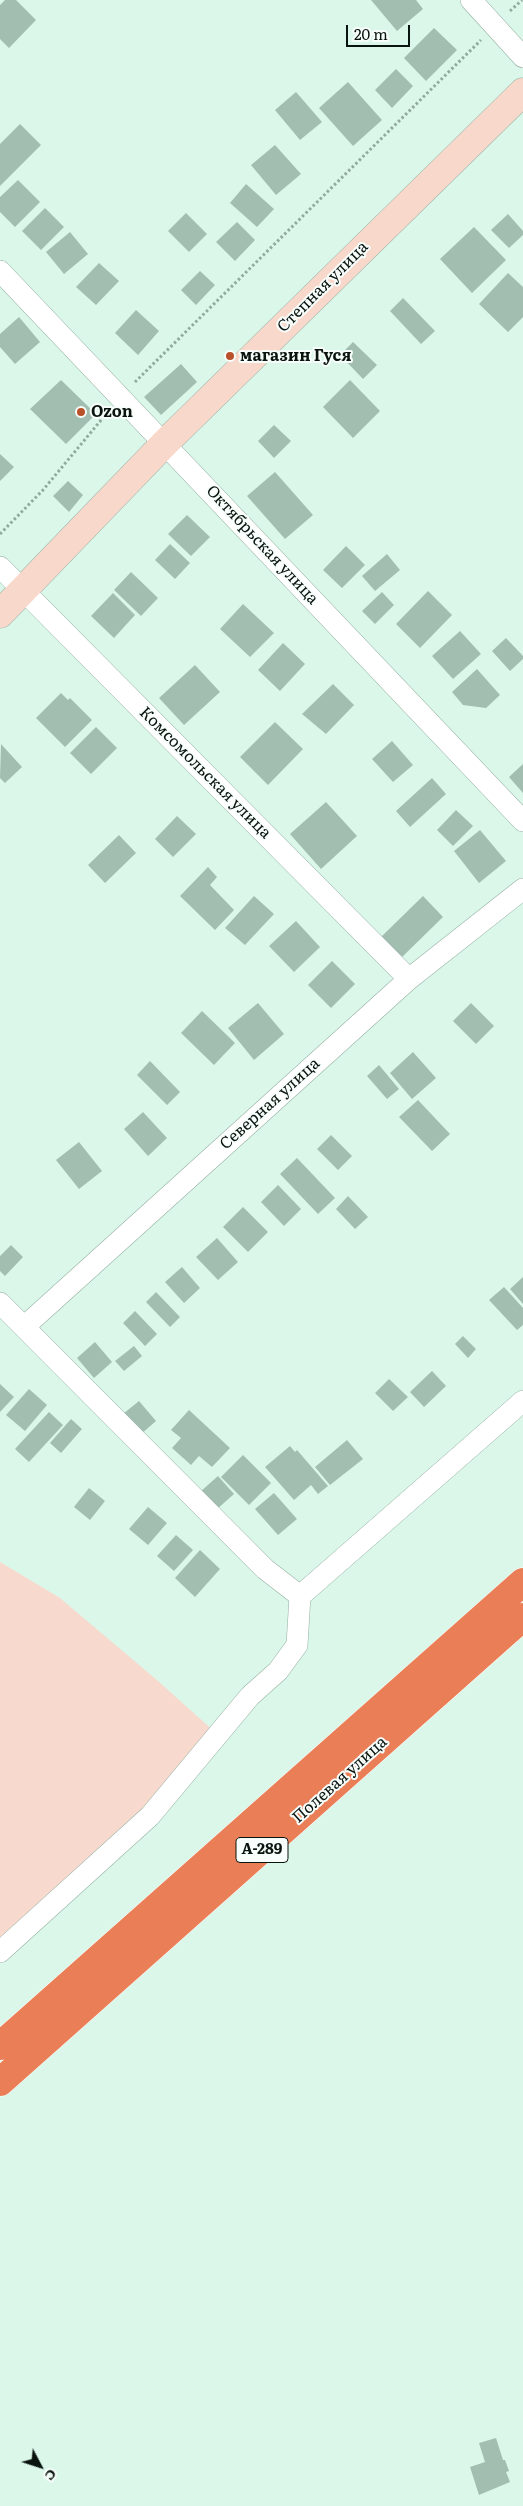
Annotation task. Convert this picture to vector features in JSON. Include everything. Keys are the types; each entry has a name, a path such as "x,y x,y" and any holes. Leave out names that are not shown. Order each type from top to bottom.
{"highway":[{"name":"Полевая улица","path":"0,2046 523,1582"},
{"name":"Полевая улица","path":"0,2082 523,1617"}],"main road":[{"name":"Степная улица","path":"0,614 165,443 523,92"}],"street":[{"path":"471,0 523,56"},
{"name":"Октябрьская улица","path":"0,271 523,820"},
{"name":"Комсомольская улица","path":"0,567 409,979"},
{"name":"Северная улица","path":"24,1327 409,979 523,890"},
{"path":"0,1303 265,1568 300,1596"},
{"path":"0,1952 150,1816 250,1696 278,1671 297,1645 300,1596 523,1402"}],"path":[{"path":"0,534 43,490 121,396 522,0"}],"shaded area":[{"path":"0,1562 60,1598 158,1681 226,1742 0,1943"}],"building":[{"path":"5,0 16,0 36,20 9,48 0,39 0,5"},
{"path":"371,0 416,0 423,9 397,31"},
{"path":"434,28 457,50 426,81 404,58"},
{"path":"396,69 413,86 392,108 375,90"},
{"path":"348,82 382,120 353,146 319,108"},
{"path":"296,92 322,122 300,140 275,110"},
{"path":"20,124 41,145 0,186 0,144"},
{"path":"275,145 301,174 276,195 251,165"},
{"path":"18,180 40,202 15,227 0,212 0,197"},
{"path":"246,184 274,209 257,227 230,203"},
{"path":"45,208 64,227 41,250 22,231"},
{"path":"186,213 207,234 189,252 168,231"},
{"path":"508,214 523,231 523,235 509,248 491,230"},
{"path":"237,222 255,240 235,261 216,242"},
{"path":"474,227 506,260 472,293 440,259"},
{"path":"70,232 88,254 64,274 46,252"},
{"path":"99,263 119,281 96,305 76,287"},
{"path":"200,271 215,285 196,305 181,290"},
{"path":"508,273 523,287 523,317 508,332 479,304"},
{"path":"403,298 435,331 421,344 390,311"},
{"path":"136,310 159,331 138,355 115,333"},
{"path":"19,317 40,342 15,364 0,347 0,334"},
{"path":"353,342 377,365 363,379 340,355"},
{"path":"181,364 197,382 161,415 144,397"},
{"path":"61,380 96,414 66,444 30,409"},
{"path":"350,380 380,411 353,438 323,407"},
{"path":"274,425 291,441 274,458 258,441"},
{"path":"0,454 14,467 0,481"},
{"path":"275,472 313,515 285,539 247,496"},
{"path":"68,481 83,495 69,512 53,496"},
{"path":"187,515 210,537 191,556 168,534"},
{"path":"170,544 190,563 175,579 155,560"},
{"path":"346,546 365,565 342,588 323,570"},
{"path":"387,554 400,570 375,591 362,576"},
{"path":"131,572 158,598 141,616 114,590"},
{"path":"428,591 452,615 420,648 396,624"},
{"path":"382,592 394,605 375,624 362,611"},
{"path":"113,593 135,615 114,638 91,616"},
{"path":"243,604 274,633 250,657 220,629"},
{"path":"460,631 481,654 453,679 432,656"},
{"path":"506,638 523,656 523,659 510,671 492,651"},
{"path":"283,643 305,664 280,691 258,670"},
{"path":"195,665 220,692 184,725 159,698"},
{"path":"477,669 500,695 486,708 463,705 452,692"},
{"path":"333,684 354,705 326,734 302,714"},
{"path":"61,693 68,700 70,698 92,720 65,747 36,718"},
{"path":"275,722 303,749 268,785 240,757"},
{"path":"96,727 117,748 91,774 70,753"},
{"path":"392,741 413,765 393,782 372,759"},
{"path":"1,744 22,767 5,783 0,778"},
{"path":"523,764 523,793 509,777"},
{"path":"432,778 446,794 410,827 396,811"},
{"path":"326,802 357,836 321,869 290,834"},
{"path":"456,810 473,826 453,846 437,830"},
{"path":"177,816 196,834 173,857 155,839"},
{"path":"480,830 506,861 479,883 454,851"},
{"path":"119,835 136,853 105,883 88,865"},
{"path":"208,867 217,877 210,885 234,910 215,930 180,896"},
{"path":"254,896 274,914 245,945 225,928"},
{"path":"423,896 443,917 400,959 380,938"},
{"path":"296,921 320,947 294,972 269,946"},
{"path":"332,961 355,984 331,1008 308,985"},
{"path":"258,1003 284,1034 254,1060 228,1028"},
{"path":"471,1003 494,1026 476,1044 453,1021"},
{"path":"202,1011 235,1043 214,1065 181,1033"},
{"path":"413,1052 436,1078 412,1099 390,1073"},
{"path":"150,1061 180,1092 167,1105 137,1075"},
{"path":"379,1065 399,1089 387,1099 367,1076"},
{"path":"418,1100 450,1134 432,1151 399,1117"},
{"path":"143,1112 167,1138 148,1156 124,1129"},
{"path":"331,1135 352,1156 338,1170 317,1149"},
{"path":"79,1142 102,1171 79,1189 56,1160"},
{"path":"297,1158 335,1198 318,1214 280,1174"},
{"path":"278,1185 301,1209 284,1226 261,1202"},
{"path":"348,1196 368,1217 355,1229 336,1209"},
{"path":"243,1207 268,1232 248,1252 223,1227"},
{"path":"217,1238 238,1262 218,1280 196,1257"},
{"path":"11,1245 23,1257 5,1276 0,1271 0,1256"},
{"path":"182,1267 200,1288 184,1303 165,1282"},
{"path":"523,1277 523,1304 510,1289"},
{"path":"504,1287 523,1308 523,1325 517,1330 489,1300"},
{"path":"156,1292 180,1317 170,1327 146,1302"},
{"path":"135,1311 157,1334 145,1346 123,1323"},
{"path":"463,1336 476,1349 468,1358 455,1344"},
{"path":"95,1342 112,1362 94,1378 77,1358"},
{"path":"134,1346 142,1356 124,1371 115,1361"},
{"path":"432,1371 446,1386 424,1407 410,1392"},
{"path":"389,1379 408,1397 393,1411 375,1393"},
{"path":"0,1384 14,1397 0,1412"},
{"path":"29,1389 47,1405 25,1431 6,1415"},
{"path":"139,1401 156,1421 140,1435 123,1414"},
{"path":"189,1410 230,1448 212,1467 199,1456 191,1465 172,1448 181,1438 171,1430"},
{"path":"49,1412 63,1425 29,1462 15,1449"},
{"path":"71,1419 82,1429 61,1453 50,1443"},
{"path":"347,1440 363,1459 330,1485 315,1467"},
{"path":"290,1446 295,1452 297,1450 328,1486 318,1494 311,1485 294,1500 265,1467"},
{"path":"243,1455 271,1483 249,1505 221,1477"},
{"path":"218,1476 234,1494 216,1510 200,1492"},
{"path":"89,1488 105,1501 90,1520 74,1507"},
{"path":"274,1493 297,1519 278,1535 255,1509"},
{"path":"148,1507 167,1523 148,1545 129,1529"},
{"path":"176,1535 193,1550 174,1571 157,1556"},
{"path":"200,1550 220,1569 195,1597 175,1578"},
{"path":"496,2438 503,2460 505,2460 509,2471 506,2472 510,2482 479,2495 470,2467 485,2462 479,2443"}],"place":[{"name":"магазин Гуся","path":"230,356"},
{"name":"Ozon","path":"81,412"}]}
